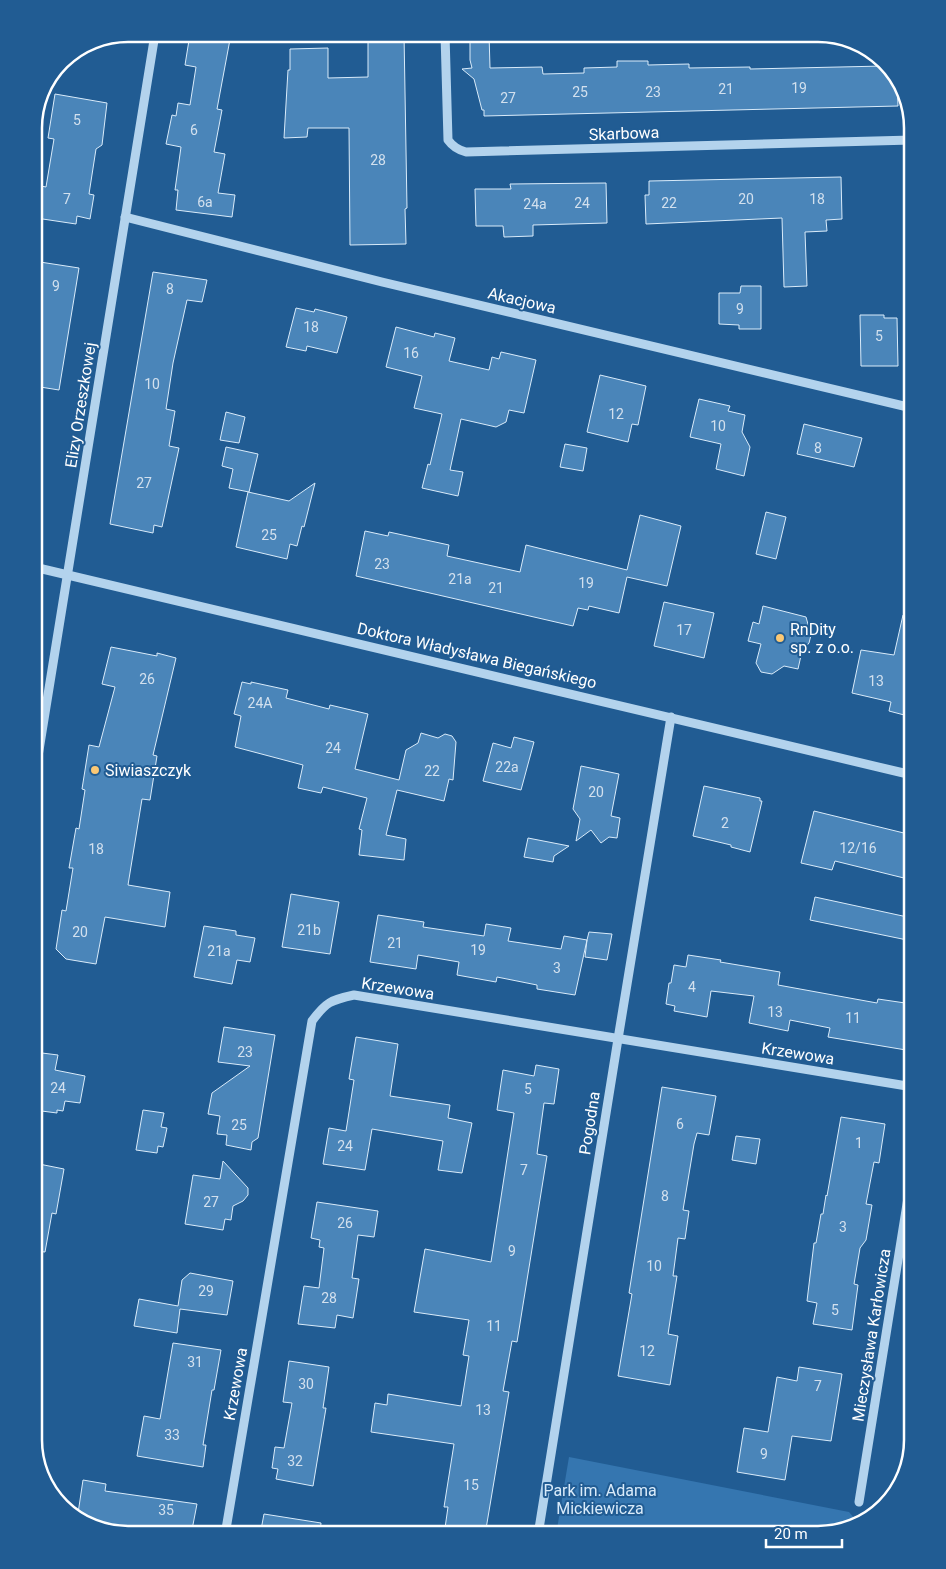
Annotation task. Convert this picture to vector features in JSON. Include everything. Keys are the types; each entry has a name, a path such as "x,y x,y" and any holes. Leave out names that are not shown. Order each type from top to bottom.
{"street":[{"name":"Elizy Orzeszkowej","path":"43,730 153,42"},
{"name":"Skarbowa","path":"445,42 448,140 452,146 466,152 904,140"},
{"name":"Akacjowa","path":"125,217 392,285 904,406"},
{"name":"Doktora Władysława Biegańskiego","path":"43,569 904,773"},
{"name":"Pogodna","path":"539,1527 671,717"},
{"name":"Krzewowa","path":"226,1526 312,1021 322,1006 338,998 354,995 904,1086"},
{"name":"Mieczysława Karłowicza","path":"859,1502 904,1223"}],"green space":[{"name":"Park im. Adama Mickiewicza","path":"569,1457 849,1512 854,1518 840,1524 817,1527 557,1527"}],"building":[{"path":"189,42 229,42 217,109 222,110 214,152 225,154 218,193 235,195 232,217 176,210 178,190 175,190 181,147 166,144 172,115 176,116 178,103 190,105 196,67 185,65"},
{"path":"368,42 404,42 406,244 350,245 349,128 308,128 307,137 284,138 290,49 328,48 328,78 368,77"},
{"path":"470,42 489,43 490,68 542,67 543,74 584,73 584,68 617,67 617,61 648,61 648,65 689,64 689,68 750,67 750,69 876,66 895,91 898,106 484,116 484,110 482,110 474,79 462,69 472,68"},
{"path":"55,94 107,103 102,145 96,149 89,194 94,195 90,219 77,216 76,224 43,219 43,186 46,187 54,139 48,138"},
{"path":"841,177 842,219 826,220 827,231 805,232 807,286 784,287 782,218 646,224 645,195 649,195 649,181"},
{"path":"606,183 607,223 533,225 533,236 504,237 503,226 476,226 475,189 511,189 510,184"},
{"path":"43,262 79,268 59,390 43,387"},
{"path":"153,272 207,280 202,302 187,300 173,363 166,409 175,411 169,446 179,448 162,527 154,525 153,533 110,524"},
{"path":"741,286 761,286 761,329 739,329 739,325 719,324 719,293 740,293"},
{"path":"296,308 314,312 315,309 347,317 337,353 307,346 306,351 286,347"},
{"path":"860,315 884,315 884,318 897,318 898,366 861,366"},
{"path":"396,327 434,337 435,333 455,338 449,361 489,370 492,357 499,359 501,352 536,360 524,413 509,410 506,422 496,427 461,419 450,470 463,472 458,496 422,488 428,464 430,465 442,414 414,408 422,376 386,367"},
{"path":"600,375 646,386 638,425 632,424 628,442 587,432"},
{"path":"699,399 730,406 728,411 745,415 742,432 750,447 744,476 716,469 721,444 690,437"},
{"path":"226,412 245,417 239,443 220,440"},
{"path":"804,424 862,438 854,467 797,454"},
{"path":"565,444 587,448 583,471 560,467"},
{"path":"226,447 258,454 249,492 229,488 233,469 222,466"},
{"path":"315,483 304,527 302,526 297,546 290,544 287,559 236,547 248,492 289,501"},
{"path":"766,512 786,517 776,559 756,554"},
{"path":"640,515 681,526 667,586 627,577 619,613 589,606 588,610 578,608 573,626 356,576 365,531 388,536 389,532 449,545 447,556 520,572 526,545 627,570"},
{"path":"664,602 714,613 704,658 654,646"},
{"name":"RnDity sp. z o.o.","path":"763,606 806,617 811,635 809,643 802,651 798,669 784,666 772,674 761,672 756,663 761,644 748,641 753,622 759,624"},
{"path":"904,615 904,715 889,711 891,702 852,693 861,650 894,655"},
{"path":"111,647 157,656 157,653 176,658 153,755 157,756 150,800 142,799 128,885 170,892 165,927 105,917 96,964 66,959 56,949 62,910 66,911 73,868 69,868 76,828 79,829 85,790 82,789 89,745 99,747 115,687 102,684"},
{"path":"242,682 251,684 251,682 288,690 286,698 329,709 330,705 368,714 355,769 399,780 406,750 418,743 421,733 438,738 445,734 452,736 456,742 453,780 449,779 444,801 397,790 386,835 406,839 404,860 359,855 362,830 359,829 367,798 323,787 321,793 298,788 303,765 235,747 241,716 234,714"},
{"path":"514,737 534,742 521,790 483,781 493,743 511,748"},
{"path":"581,766 619,774 611,816 620,818 617,838 609,837 601,843 591,830 576,841 580,819 573,809"},
{"path":"704,786 760,798 760,801 762,801 750,852 731,847 731,845 693,836"},
{"path":"814,811 904,833 904,878 835,861 832,870 801,863"},
{"path":"528,838 569,846 554,856 553,862 524,857"},
{"path":"291,894 339,902 330,954 282,947"},
{"path":"815,897 904,916 904,939 810,920"},
{"path":"378,915 424,922 423,927 484,936 486,924 511,928 508,941 561,949 564,936 587,940 575,995 537,989 537,985 497,977 496,982 457,975 459,962 418,955 416,969 370,962"},
{"path":"204,926 236,931 236,935 255,938 250,962 237,960 232,984 194,977"},
{"path":"589,932 612,934 607,960 585,957"},
{"path":"688,955 721,960 720,962 780,972 778,985 877,1003 878,999 904,1003 904,1050 828,1037 830,1028 790,1020 788,1031 749,1023 754,996 711,991 707,1017 674,1011 675,1006 666,1004 669,983 671,983 674,965 686,967"},
{"path":"224,1027 275,1035 258,1138 252,1142 251,1150 226,1145 227,1135 217,1134 220,1116 208,1114 212,1093 250,1066 218,1062"},
{"path":"356,1037 398,1044 390,1096 450,1105 448,1118 472,1123 462,1173 438,1170 443,1141 372,1129 365,1170 323,1164 329,1128 346,1131 354,1080 349,1079"},
{"path":"42,1053 58,1055 55,1070 85,1076 80,1103 65,1101 63,1111 57,1110 57,1113 42,1111"},
{"path":"536,1065 559,1069 554,1104 544,1103 537,1154 547,1156 517,1342 512,1341 503,1391 509,1392 486,1527 445,1526 448,1507 444,1507 454,1444 371,1432 375,1403 387,1405 388,1394 461,1406 469,1356 463,1355 469,1320 414,1312 425,1249 491,1262 514,1113 497,1110 503,1070 534,1076"},
{"path":"662,1087 716,1096 709,1135 697,1133 694,1144 683,1210 689,1211 685,1239 678,1238 673,1276 677,1276 668,1334 678,1336 670,1385 618,1376 632,1294 629,1293"},
{"path":"143,1110 164,1113 161,1127 167,1128 163,1147 158,1146 157,1153 136,1150"},
{"path":"841,1117 885,1124 879,1163 874,1162 866,1204 872,1205 866,1240 860,1248 854,1284 858,1285 852,1330 813,1324 817,1303 807,1301 814,1243 816,1243 821,1214 823,1214 827,1196"},
{"path":"736,1136 760,1139 756,1164 732,1160"},
{"path":"223,1161 248,1188 248,1195 243,1201 233,1206 231,1220 225,1219 223,1230 185,1224 193,1175 220,1179"},
{"path":"42,1165 64,1169 56,1214 52,1213 45,1252 42,1252"},
{"path":"317,1202 378,1211 374,1237 358,1235 352,1278 359,1279 353,1318 337,1315 335,1328 298,1324 304,1286 319,1288 324,1248 319,1247 320,1240 311,1238"},
{"path":"190,1273 233,1281 227,1315 180,1309 177,1333 134,1326 139,1299 178,1306 182,1280"},
{"path":"173,1343 221,1350 203,1445 206,1445 203,1467 137,1456 144,1416 160,1419"},
{"path":"289,1361 329,1367 323,1408 326,1408 313,1486 276,1479 278,1469 272,1468 275,1447 284,1448 292,1403 283,1402"},
{"path":"799,1367 842,1374 831,1441 792,1436 785,1480 737,1472 744,1428 768,1432 777,1377 797,1381"},
{"path":"83,1480 106,1484 105,1491 197,1504 193,1526 112,1525 91,1518 78,1510"},
{"path":"264,1514 321,1523 321,1526 262,1526"}],"place":[{"name":"RnDity sp. z o.o.","path":"780,638"},
{"name":"Siwiaszczyk","path":"95,770"}]}
